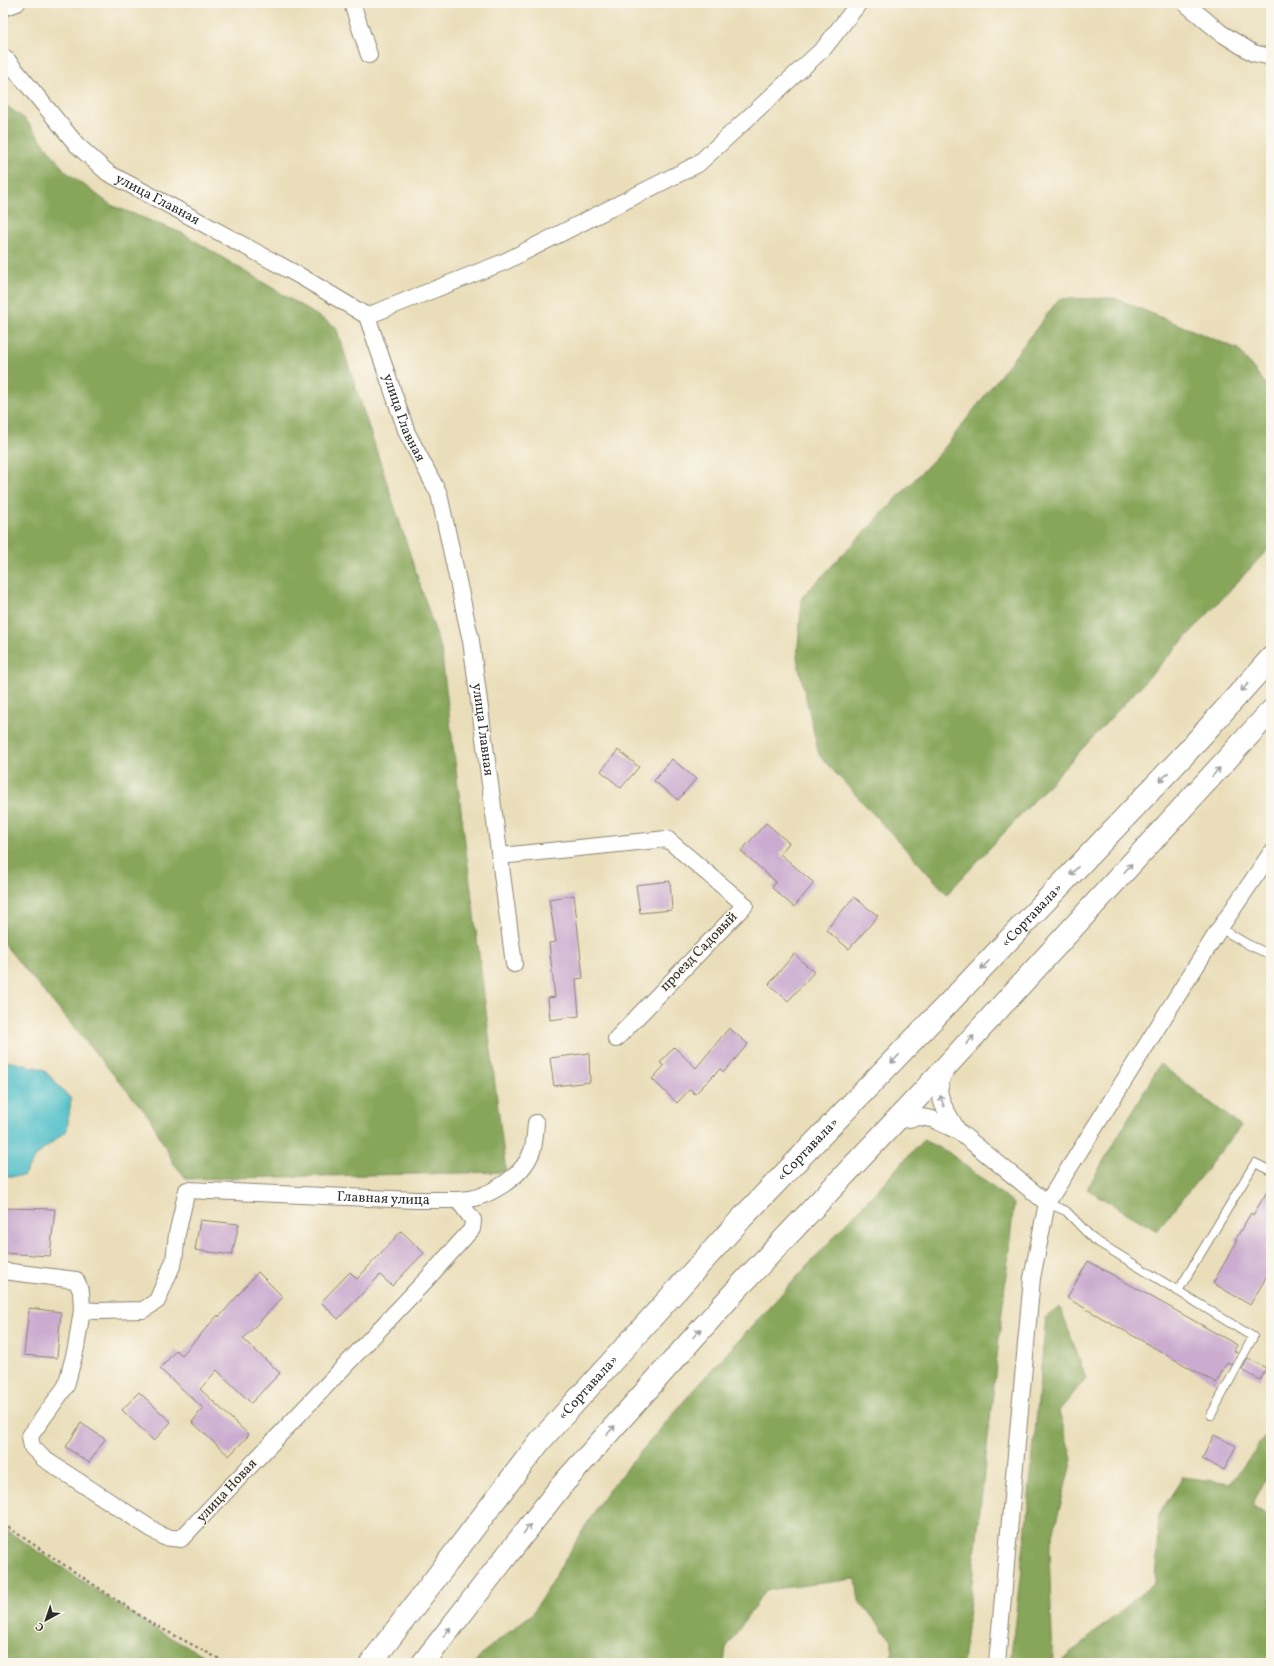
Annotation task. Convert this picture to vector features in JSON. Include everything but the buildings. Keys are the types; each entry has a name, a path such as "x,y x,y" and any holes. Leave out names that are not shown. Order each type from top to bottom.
{"highway":[{"name":"«Сортавала»","path":"371,1663 540,1441 740,1219 953,999 1190,748 1271,658"},
{"path":"423,1663 561,1486 738,1288 944,1068 1271,711"}],"street":[{"path":"3,8 17,3"},
{"path":"352,3 369,55"},
{"path":"367,316 504,262 698,164 824,48 859,3"},
{"path":"1185,3 1221,33 1253,53 1271,57"},
{"name":"улица Главная","path":"3,57 8,61 77,145 108,173 300,276 367,316 407,433 439,494 471,641 514,964"},
{"name":"проезд Садовый","path":"500,856 667,839 745,904 616,1039"},
{"path":"997,1663 1032,1278 1047,1203 1220,928 1271,853"},
{"path":"944,1068 939,1091 943,1105 958,1131"},
{"path":"895,1121 920,1117 932,1119 958,1131 1047,1203"},
{"name":"Главная улица","path":"82,1310 143,1310 157,1301 174,1261 177,1234 187,1190 416,1200 464,1200 487,1194 519,1173 532,1151 536,1123"},
{"name":"улица Новая","path":"3,1271 76,1280 81,1291 82,1310 76,1348 66,1386 30,1436 32,1447 44,1459 164,1537 181,1539 417,1290 472,1229 473,1220 458,1200"}],"lane":[{"path":"1220,928 1247,944 1271,955"},
{"path":"1178,1291 1256,1163 1271,1171"},
{"path":"1047,1203 1066,1211 1093,1239 1253,1337 1211,1415"}],"path":[{"path":"3,1524 151,1623 227,1663"}],"green space":[{"path":"3,103 26,120 65,171 111,205 184,234 336,327 441,649 506,1172 187,1179 174,1164 150,1118 3,943"},
{"path":"1114,298 1238,349 1271,391 1271,546 947,894 819,755 797,658 802,597 942,451 1059,299"},
{"path":"1160,1064 1241,1126 1157,1231 1087,1189"},
{"path":"923,1140 948,1152 1014,1204 963,1663 891,1663 892,1640 859,1601 856,1579 766,1590 726,1648 724,1663 475,1663 485,1651 532,1614 605,1494 696,1387"},
{"path":"1060,1307 1086,1378 1059,1411 1072,1459 1049,1551 1053,1663 1010,1663 1026,1527 1046,1317"},
{"path":"1271,1428 1271,1469 1252,1505 1271,1518 1271,1663 1059,1663 1155,1582 1159,1514 1183,1477 1231,1483"},
{"path":"3,1528 151,1627 217,1663 3,1663"}],"water":[{"path":"3,1058 6,1061 43,1069 71,1099 67,1130 37,1155 23,1176 3,1176"}]}
